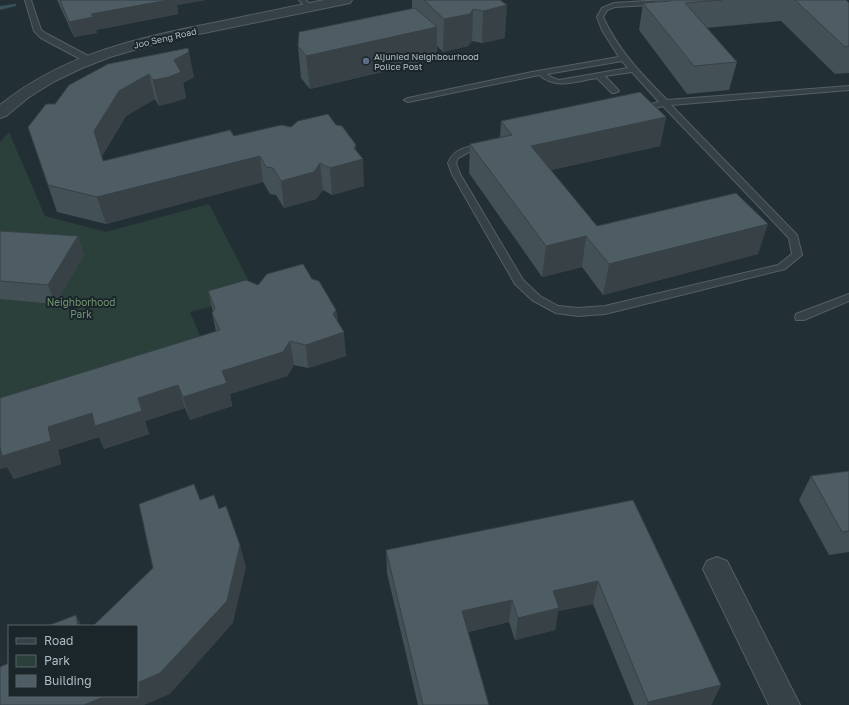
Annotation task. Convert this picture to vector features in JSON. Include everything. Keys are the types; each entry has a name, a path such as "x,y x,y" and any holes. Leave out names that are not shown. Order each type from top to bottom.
{"street":[{"name":"Joo Seng Road","path":"0,113 39,84 89,60 113,51 156,39 306,4 345,0"},
{"path":"717,569 785,705"}],"lane":[{"path":"28,0 38,31 44,36 89,60"},
{"path":"496,143 466,150 454,156 452,162 456,174 520,282 536,298 556,309 578,312 605,310 782,268 797,255 794,237 624,58 602,24 600,17 604,9 614,5 697,0"},
{"path":"408,100 624,58"},
{"path":"541,73 550,80 559,82 634,69"},
{"path":"600,76 615,91"},
{"path":"627,112 666,103 849,88"},
{"path":"800,316 849,297"}],"green space":[{"name":"Neighborhood Park","path":"9,132 45,216 106,232 209,204 256,295 190,312 207,352 0,416 0,142"}],"building":[{"path":"60,0 169,0 91,14 93,17 69,22"},
{"path":"424,0 500,0 507,5 483,11 473,9 470,14 444,19"},
{"path":"670,0 722,0 685,3 737,62 694,66 643,3 671,1"},
{"path":"795,0 846,0 849,3 849,46 845,47"},
{"path":"415,8 437,27 306,56 298,46 299,32"},
{"path":"188,48 189,52 174,60 181,72 169,77 153,80 149,74 119,91 94,131 103,161 230,130 234,136 281,125 291,127 298,121 328,114 336,125 342,126 356,145 354,148 363,159 330,168 320,163 314,172 281,181 273,168 266,167 260,156 97,197 48,185 28,127 46,104 55,104 69,85 108,64"},
{"path":"640,92 666,117 531,146 597,226 736,193 768,224 609,264 586,236 546,246 470,144 512,135 501,121"},
{"path":"0,231 78,236 48,285 0,281"},
{"path":"303,264 312,279 319,281 336,310 333,314 344,332 306,345 290,341 283,352 222,371 227,383 183,397 178,385 138,398 142,411 95,426 92,413 48,427 51,441 2,456 0,447 0,398 220,330 212,313 215,308 208,291 246,280 258,285 267,274"},
{"path":"849,471 849,531 842,532 811,476"},
{"path":"194,484 200,500 214,495 219,509 226,506 240,545 227,601 160,673 138,683 138,625 94,625 153,568 139,504"},
{"path":"633,500 721,685 648,702 598,581 553,591 559,608 518,618 512,600 462,611 489,705 423,705 386,550"},
{"path":"76,615 78,625 50,625"},
{"path":"8,663 8,697 104,697 84,705 0,705 0,667"}],"waterway":[{"path":"0,8 14,5"}],"place":[{"name":"Aljunied Neighbourhood Police Post","path":"366,61"}]}
